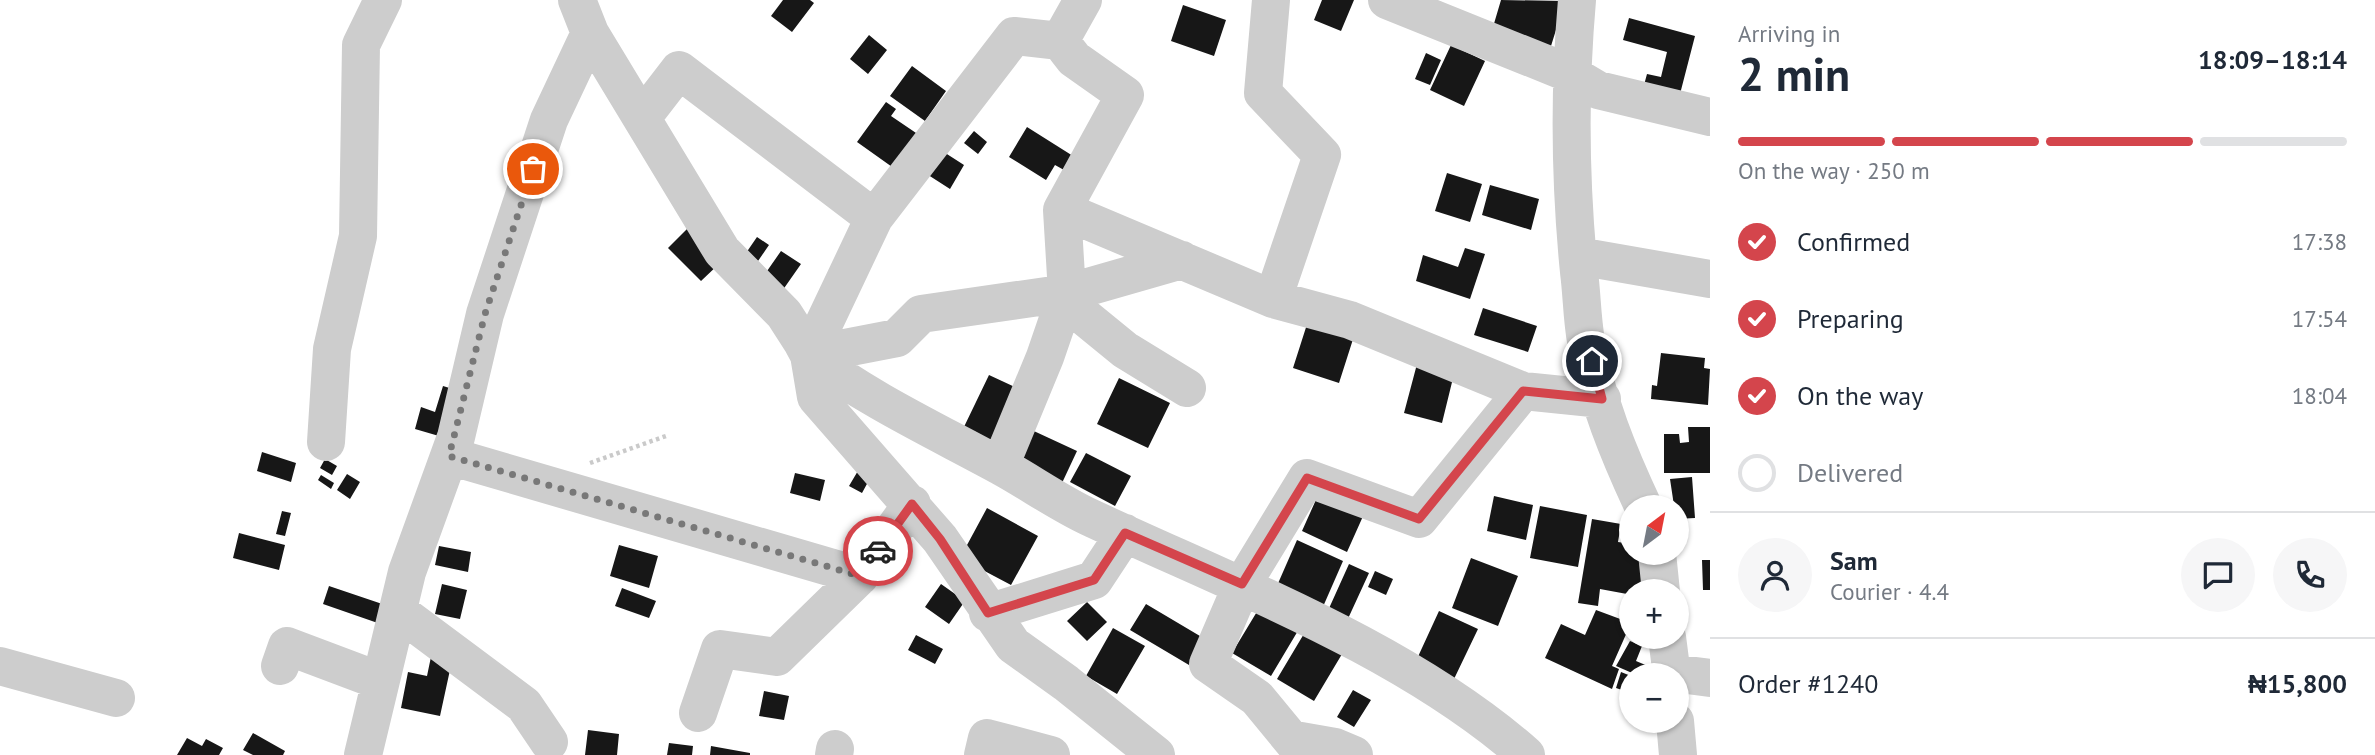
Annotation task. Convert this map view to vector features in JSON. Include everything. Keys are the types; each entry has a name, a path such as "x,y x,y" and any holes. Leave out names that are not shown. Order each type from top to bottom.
{"street":[{"path":"326,442 332,349 358,236 361,45 383,0"},
{"path":"1059,41 1083,0"},
{"path":"1271,0 1264,93 1322,155 1273,299"},
{"path":"1387,0 1571,74 1598,90 1710,117"},
{"path":"1577,0 1571,74 1578,256 1586,342 1620,458 1638,495"},
{"path":"584,16 722,251 784,314 809,355 816,397 940,539 988,613 1013,645 1156,755"},
{"path":"363,755 407,572 449,456 485,314 584,16"},
{"path":"809,355 874,218 1014,36 1059,41 1074,59 1125,95 1062,210 1066,297 1045,357 1000,466"},
{"path":"642,118 679,70 874,218"},
{"path":"1062,210 1273,299 1350,320 1523,391 1602,399"},
{"path":"1578,256 1710,279"},
{"path":"809,355 897,338 921,314 1066,297 1182,260"},
{"path":"1066,297 1125,350 1187,388"},
{"path":"809,355 847,383 1086,516 1242,584 1388,660 1501,734 1526,755"},
{"path":"1354,755 1335,747 1300,747 1257,698 1208,664 1242,584 1307,478 1419,519 1523,391"},
{"path":"449,456 860,576"},
{"path":"698,713 720,649 778,657 860,576 912,504"},
{"path":"988,613 1094,580 1125,533"},
{"path":"398,611 524,705 549,742"},
{"path":"280,666 287,646 380,681"},
{"path":"1670,662 1710,678"},
{"path":"0,666 116,698"},
{"path":"1676,733 1678,755"},
{"path":"983,755 987,738 1051,755"}],"path":[{"path":"588,463 666,436"}],"building":[{"path":"783,0 810,0 814,3 792,32 771,16"},
{"path":"1322,0 1354,0 1341,31 1314,20"},
{"path":"1501,0 1565,1 1551,46 1493,27"},
{"path":"1183,5 1226,20 1214,56 1171,41"},
{"path":"1629,18 1695,36 1680,94 1644,85 1647,74 1661,77 1667,52 1623,40"},
{"path":"869,35 887,50 868,74 850,59"},
{"path":"1451,45 1485,61 1464,106 1430,90"},
{"path":"1426,53 1441,60 1430,85 1415,79"},
{"path":"912,66 946,91 925,121 890,96"},
{"path":"886,102 896,109 891,116 919,135 895,169 857,142"},
{"path":"1027,127 1073,156 1064,170 1055,165 1046,180 1009,157"},
{"path":"974,131 987,142 978,154 964,143"},
{"path":"936,147 964,165 950,189 922,171"},
{"path":"1447,173 1482,184 1470,222 1435,211"},
{"path":"1490,185 1539,199 1531,230 1482,215"},
{"path":"687,229 720,263 701,281 668,248"},
{"path":"757,237 769,245 758,261 746,253"},
{"path":"1465,248 1485,254 1470,299 1416,281 1423,255 1458,267"},
{"path":"781,251 801,264 780,294 760,281"},
{"path":"1483,308 1537,326 1528,352 1474,335"},
{"path":"1309,318 1355,333 1339,383 1293,368"},
{"path":"1661,353 1705,358 1704,368 1710,369 1708,405 1651,399 1652,385 1657,386"},
{"path":"1417,364 1454,374 1442,423 1404,413"},
{"path":"989,375 1017,388 990,444 962,431"},
{"path":"1119,378 1170,403 1148,448 1097,424"},
{"path":"443,386 469,394 456,441 415,429 421,407 435,412"},
{"path":"1023,426 1077,451 1062,483 1009,458"},
{"path":"1688,427 1710,427 1710,473 1664,473 1664,434 1679,434 1680,443 1689,442"},
{"path":"262,452 296,463 291,482 257,471"},
{"path":"1086,453 1131,476 1115,506 1070,482"},
{"path":"325,459 337,466 332,475 320,468"},
{"path":"862,464 874,471 862,493 849,486"},
{"path":"795,473 825,480 820,501 790,493"},
{"path":"347,474 360,482 350,499 337,490"},
{"path":"321,475 334,483 331,489 318,480"},
{"path":"1692,477 1695,518 1689,518 1689,495 1672,495 1670,479"},
{"path":"1319,493 1364,514 1347,552 1302,531"},
{"path":"1494,496 1533,505 1526,540 1487,531"},
{"path":"1540,506 1587,515 1578,567 1530,558"},
{"path":"987,508 1038,536 1011,585 960,558"},
{"path":"282,511 291,513 285,536 276,534"},
{"path":"1592,519 1619,524 1619,565 1647,565 1644,579 1619,579 1619,593 1600,589 1598,606 1578,603"},
{"path":"239,533 285,545 279,570 233,558"},
{"path":"1297,540 1343,561 1322,609 1276,588"},
{"path":"619,545 658,556 649,588 610,576"},
{"path":"439,546 471,552 468,572 435,565"},
{"path":"1471,558 1518,576 1498,626 1452,608"},
{"path":"1702,560 1710,560 1710,590 1703,590"},
{"path":"1349,564 1369,573 1346,623 1326,615"},
{"path":"1375,571 1393,579 1386,595 1368,587"},
{"path":"442,584 467,590 460,619 435,614"},
{"path":"941,584 965,601 949,624 925,607"},
{"path":"329,586 400,610 395,629 323,604"},
{"path":"622,588 656,601 649,618 615,606"},
{"path":"1087,602 1107,622 1087,641 1067,621"},
{"path":"1146,604 1205,639 1189,665 1130,630"},
{"path":"1261,605 1299,629 1271,676 1232,653"},
{"path":"1596,610 1619,619 1620,649 1612,666 1619,669 1612,689 1545,658 1561,624 1585,635"},
{"path":"1439,611 1478,629 1454,679 1416,661"},
{"path":"1308,627 1345,649 1314,701 1277,679"},
{"path":"1113,628 1145,646 1117,694 1086,676"},
{"path":"916,635 943,649 935,664 908,650"},
{"path":"1626,649 1641,649 1636,661 1641,663 1619,663 1619,667 1616,666"},
{"path":"432,652 453,656 440,716 401,708 408,672 427,676"},
{"path":"1353,690 1371,700 1354,727 1337,717"},
{"path":"764,691 789,696 784,720 759,716"},
{"path":"588,730 619,734 617,755 585,755"},
{"path":"253,733 285,751 283,755 253,755 243,750"},
{"path":"187,738 202,746 206,739 223,748 219,755 177,755"},
{"path":"669,743 693,746 692,755 667,755"},
{"path":"711,746 750,753 750,755 710,755"}],"way so far":[{"path":"533,169 485,314 456,437 449,456 860,576 878,551"}],"route":[{"path":"878,551 912,504 940,539 988,613 1094,580 1125,533 1242,584 1307,478 1419,519 1523,391 1602,399 1592,361"}]}
